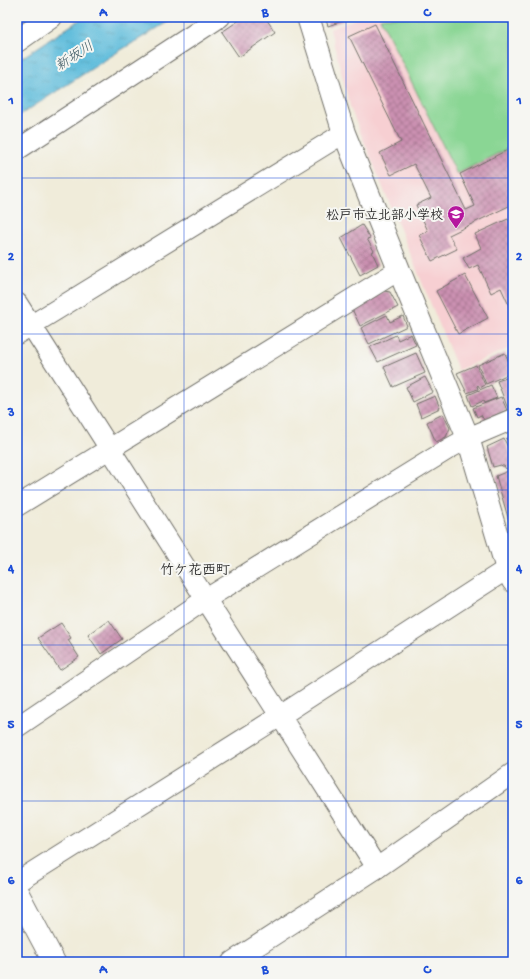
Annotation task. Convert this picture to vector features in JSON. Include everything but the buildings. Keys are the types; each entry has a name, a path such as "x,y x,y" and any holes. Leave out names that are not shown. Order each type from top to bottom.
{"street":[{"path":"17,41 51,17"},
{"path":"17,150 220,17"},
{"path":"17,882 280,716 510,575 468,438 398,270 344,132 308,17"},
{"path":"24,329 344,132"},
{"path":"17,506 398,270"},
{"path":"17,302 24,329 110,447 377,868"},
{"path":"17,727 206,599 468,438 513,419"},
{"path":"232,962 377,868 513,773"},
{"path":"17,892 54,962"}],"shaded area":[{"name":"松戸市立北部小学校","path":"360,17 513,17 513,347 458,370 351,110 330,29"}],"green space":[{"path":"513,17 513,146 457,174 380,18"}],"water":[{"name":"新坂川","path":"84,17 176,17 116,53 17,117 17,61"}],"place":[{"name":"松戸市立北部小学校","path":"456,229"}],"district":[{"name":"竹ケ花西町","path":"195,569"}]}
